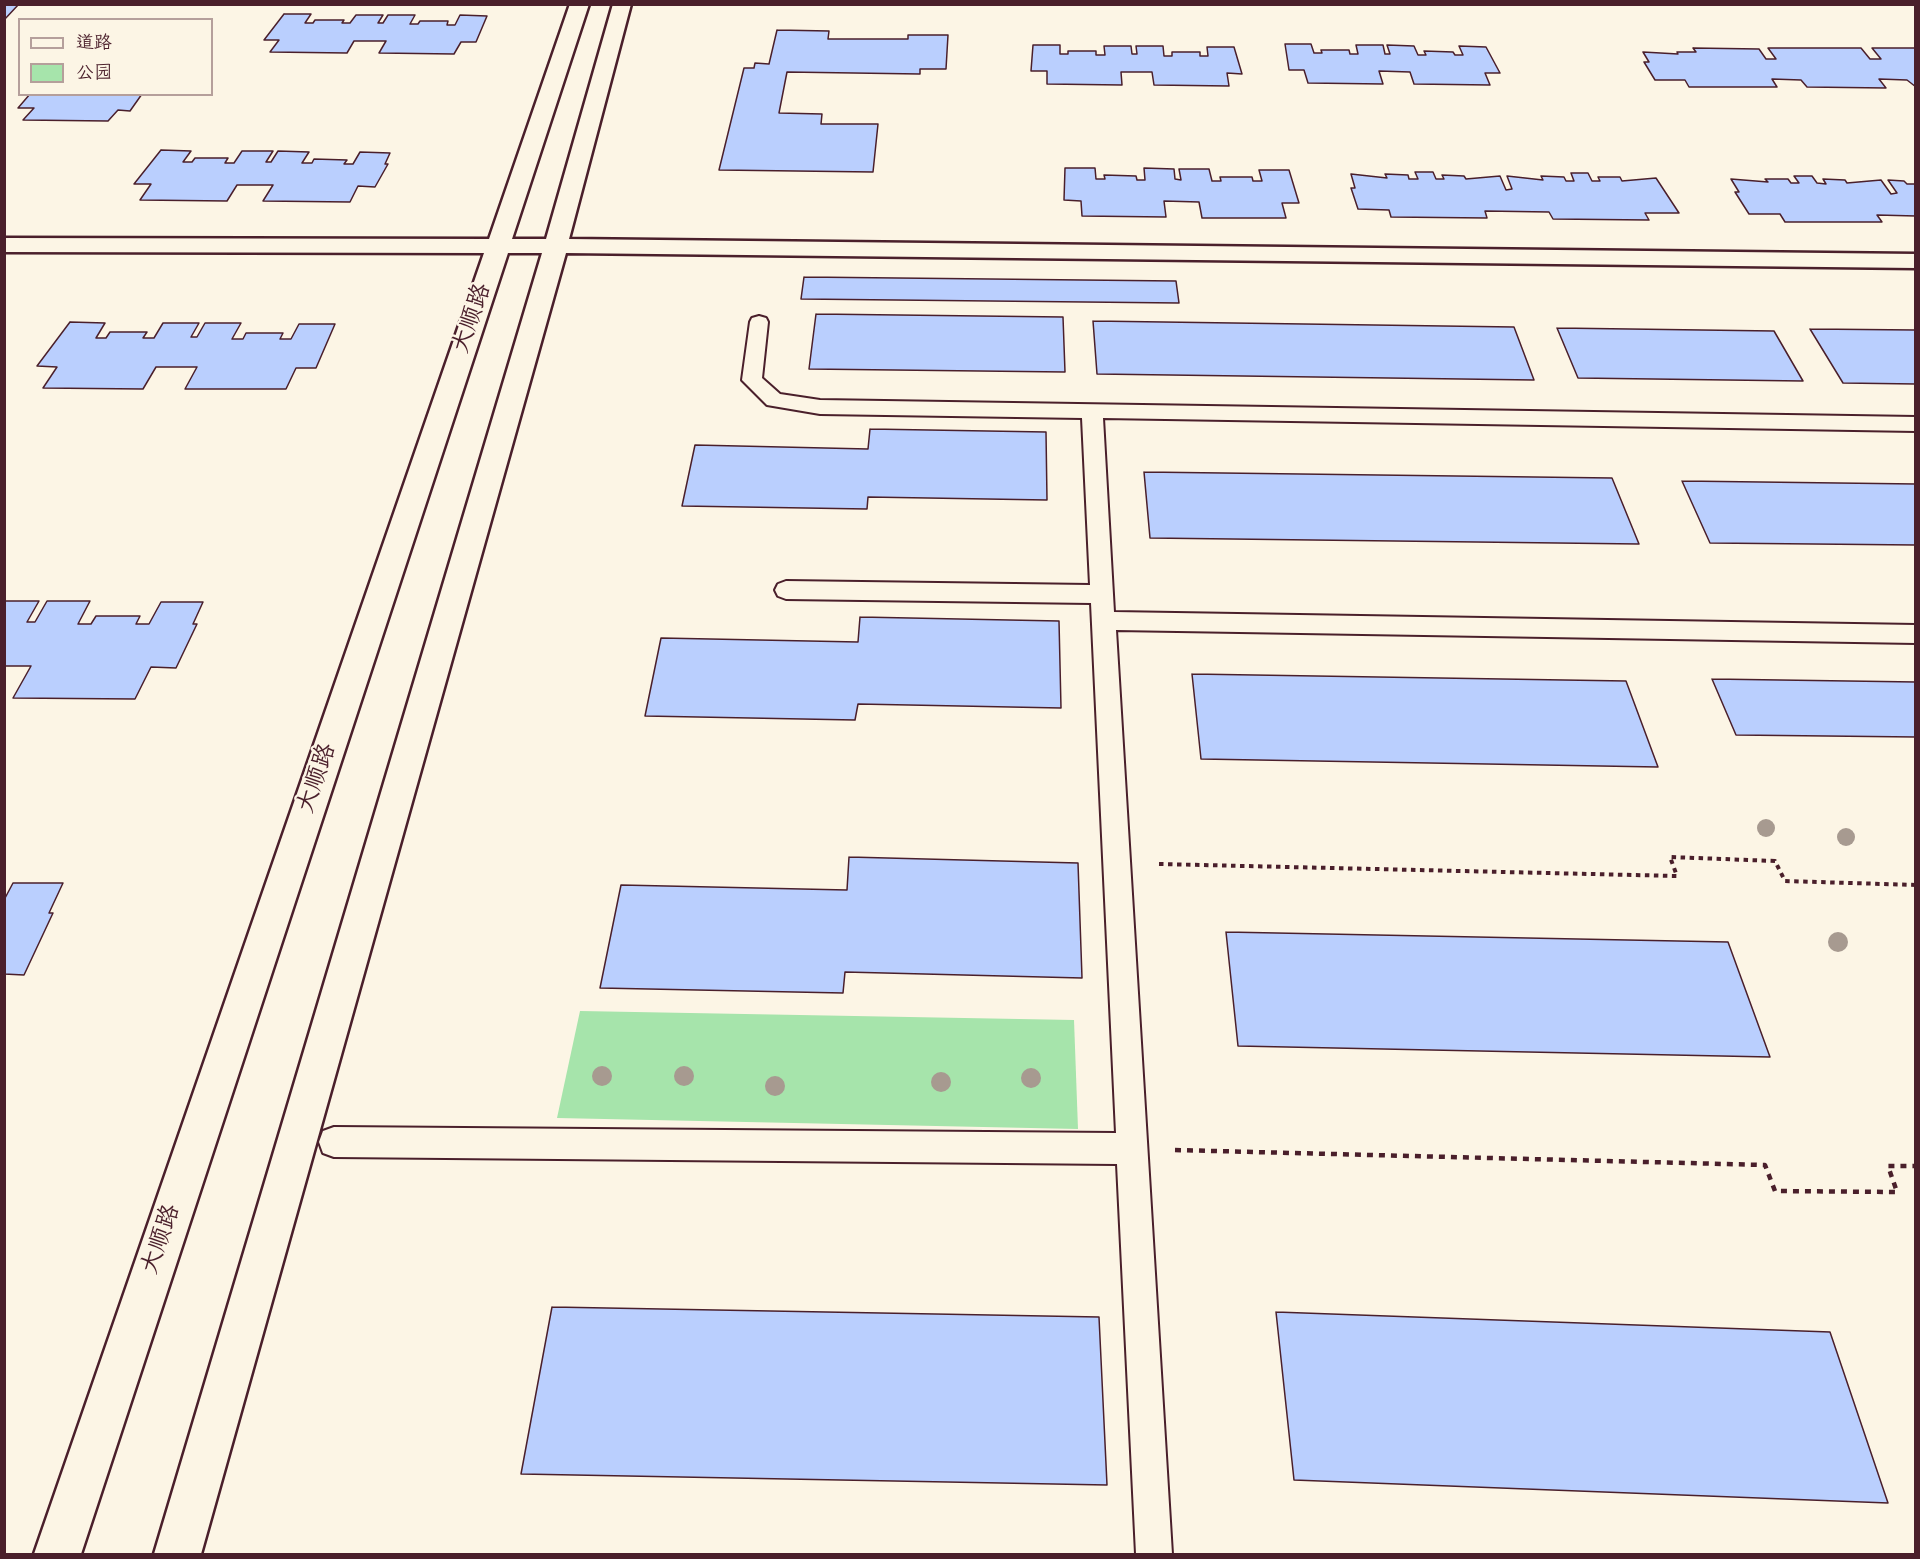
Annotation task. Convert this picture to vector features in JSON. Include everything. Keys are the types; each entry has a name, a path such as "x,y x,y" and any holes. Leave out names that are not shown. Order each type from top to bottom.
{"street":[{"name":"大顺路","path":"57,1554 580,4"},
{"path":"177,1554 556,246 622,4"},
{"path":"4,245 556,246 1916,261"}],"lane":[{"path":"759,322 752,380 774,400 820,407 1916,424"},
{"path":"1092,411 1154,1554"},
{"path":"786,590 1103,608 1916,634"},
{"path":"334,1142 1132,1149"}],"path":[{"path":"1117,863 1677,876 1670,857 1775,861 1785,881 1916,885"},
{"path":"1132,1149 1765,1164 1775,1191 1897,1192 1888,1166 1916,1166"}],"green space":[{"path":"580,1011 1074,1020 1078,1129 557,1118"}],"building":[{"path":"4,4 19,4 4,20"},
{"path":"284,14 311,14 305,23 313,23 315,20 344,20 342,23 350,23 356,15 383,15 378,23 383,23 388,15 415,15 410,24 418,24 420,21 448,21 447,25 455,25 460,15 487,16 476,42 461,42 454,54 379,53 386,41 354,41 347,53 270,52 279,40 264,40"},
{"path":"777,30 829,31 828,39 908,39 908,35 948,35 946,69 920,69 920,74 787,72 779,113 822,114 821,124 878,124 873,172 719,170 744,68 754,68 755,63 769,64"},
{"path":"1285,44 1311,44 1314,53 1322,53 1321,50 1349,50 1350,54 1358,54 1356,45 1383,45 1385,54 1390,54 1387,45 1414,46 1418,55 1426,55 1424,51 1453,52 1455,55 1463,55 1459,46 1486,47 1500,73 1485,73 1490,85 1414,84 1410,72 1379,71 1383,84 1308,83 1304,70 1289,70"},
{"path":"1033,45 1060,45 1060,54 1068,54 1068,51 1096,51 1096,55 1105,55 1104,46 1131,46 1132,54 1137,54 1136,46 1163,46 1164,56 1172,56 1172,52 1200,52 1200,56 1208,56 1207,47 1234,47 1242,74 1227,73 1229,86 1154,85 1152,72 1121,72 1122,85 1047,84 1047,71 1031,71"},
{"path":"1693,48 1759,49 1766,59 1776,59 1768,48 1861,48 1870,59 1881,59 1872,48 1916,48 1916,87 1907,80 1879,79 1886,88 1807,87 1801,80 1772,79 1777,87 1689,87 1685,80 1655,80 1644,62 1649,62 1643,52 1678,54 1677,52 1696,52"},
{"path":"28,96 141,96 130,111 118,110 108,121 23,120 34,108 18,108"},
{"path":"161,150 191,151 183,162 192,162 195,158 228,158 225,163 234,163 242,151 273,151 266,162 271,162 278,151 309,152 302,163 312,163 314,159 347,160 344,164 353,164 360,152 390,153 385,164 388,164 375,187 358,186 350,202 263,201 273,185 237,185 227,201 140,200 151,184 134,184"},
{"path":"1065,168 1095,168 1096,179 1105,179 1104,175 1136,176 1137,180 1145,180 1144,168 1174,169 1175,179 1181,180 1179,169 1209,169 1212,181 1221,181 1220,177 1252,177 1253,181 1262,181 1259,170 1289,170 1299,203 1282,203 1286,218 1202,218 1199,202 1164,201 1166,217 1082,216 1081,201 1064,200"},
{"path":"1415,172 1433,172 1436,179 1444,179 1442,175 1464,176 1466,179 1500,176 1506,190 1512,189 1507,176 1543,180 1541,176 1564,177 1566,181 1574,181 1571,173 1588,173 1592,181 1600,181 1598,177 1620,177 1622,181 1656,178 1679,213 1645,213 1649,220 1553,219 1549,212 1485,211 1487,218 1391,217 1389,210 1358,209 1351,188 1355,188 1351,174 1387,178 1385,174 1408,175 1409,179 1418,179"},
{"path":"1794,176 1812,176 1817,183 1826,184 1823,179 1845,180 1847,183 1881,180 1891,194 1897,193 1888,180 1916,184 1916,216 1877,215 1882,222 1785,222 1780,214 1749,214 1735,192 1739,192 1731,179 1768,182 1765,179 1788,179 1791,183 1799,183"},
{"path":"804,277 1176,281 1179,303 801,299"},
{"path":"816,314 1063,317 1065,372 809,369"},
{"path":"1093,321 1514,327 1534,380 1097,374"},
{"path":"70,322 105,323 96,338 106,338 110,332 147,332 143,338 154,338 163,323 199,323 191,337 197,337 205,323 241,323 232,339 243,339 246,333 283,333 280,339 291,339 299,324 335,324 316,368 296,368 286,389 185,389 197,367 156,367 143,389 43,388 57,367 37,366"},
{"path":"1557,328 1774,331 1803,381 1578,378"},
{"path":"1810,329 1916,330 1916,384 1843,383"},
{"path":"870,429 1046,432 1047,500 868,497 867,509 682,506 695,445 868,449"},
{"path":"1144,472 1612,478 1639,544 1150,538"},
{"path":"1682,481 1916,484 1916,545 1710,543"},
{"path":"4,601 39,601 27,622 35,622 47,601 90,601 78,624 91,624 96,616 140,616 136,624 149,624 161,602 203,602 193,624 197,624 176,668 151,667 135,699 13,698 31,666 4,666"},
{"path":"860,617 1059,621 1061,708 858,704 855,720 645,716 661,638 858,642"},
{"path":"1192,674 1626,681 1658,767 1201,759"},
{"path":"1712,679 1916,682 1916,737 1736,735"},
{"path":"849,857 1078,863 1082,978 845,972 843,993 600,988 621,885 847,890"},
{"path":"13,883 63,883 49,913 53,913 24,975 4,974 4,900"},
{"path":"1226,932 1728,942 1770,1057 1238,1046"},
{"path":"552,1307 1099,1317 1107,1485 521,1474"},
{"path":"1276,1312 1830,1332 1888,1503 1294,1480"}]}
